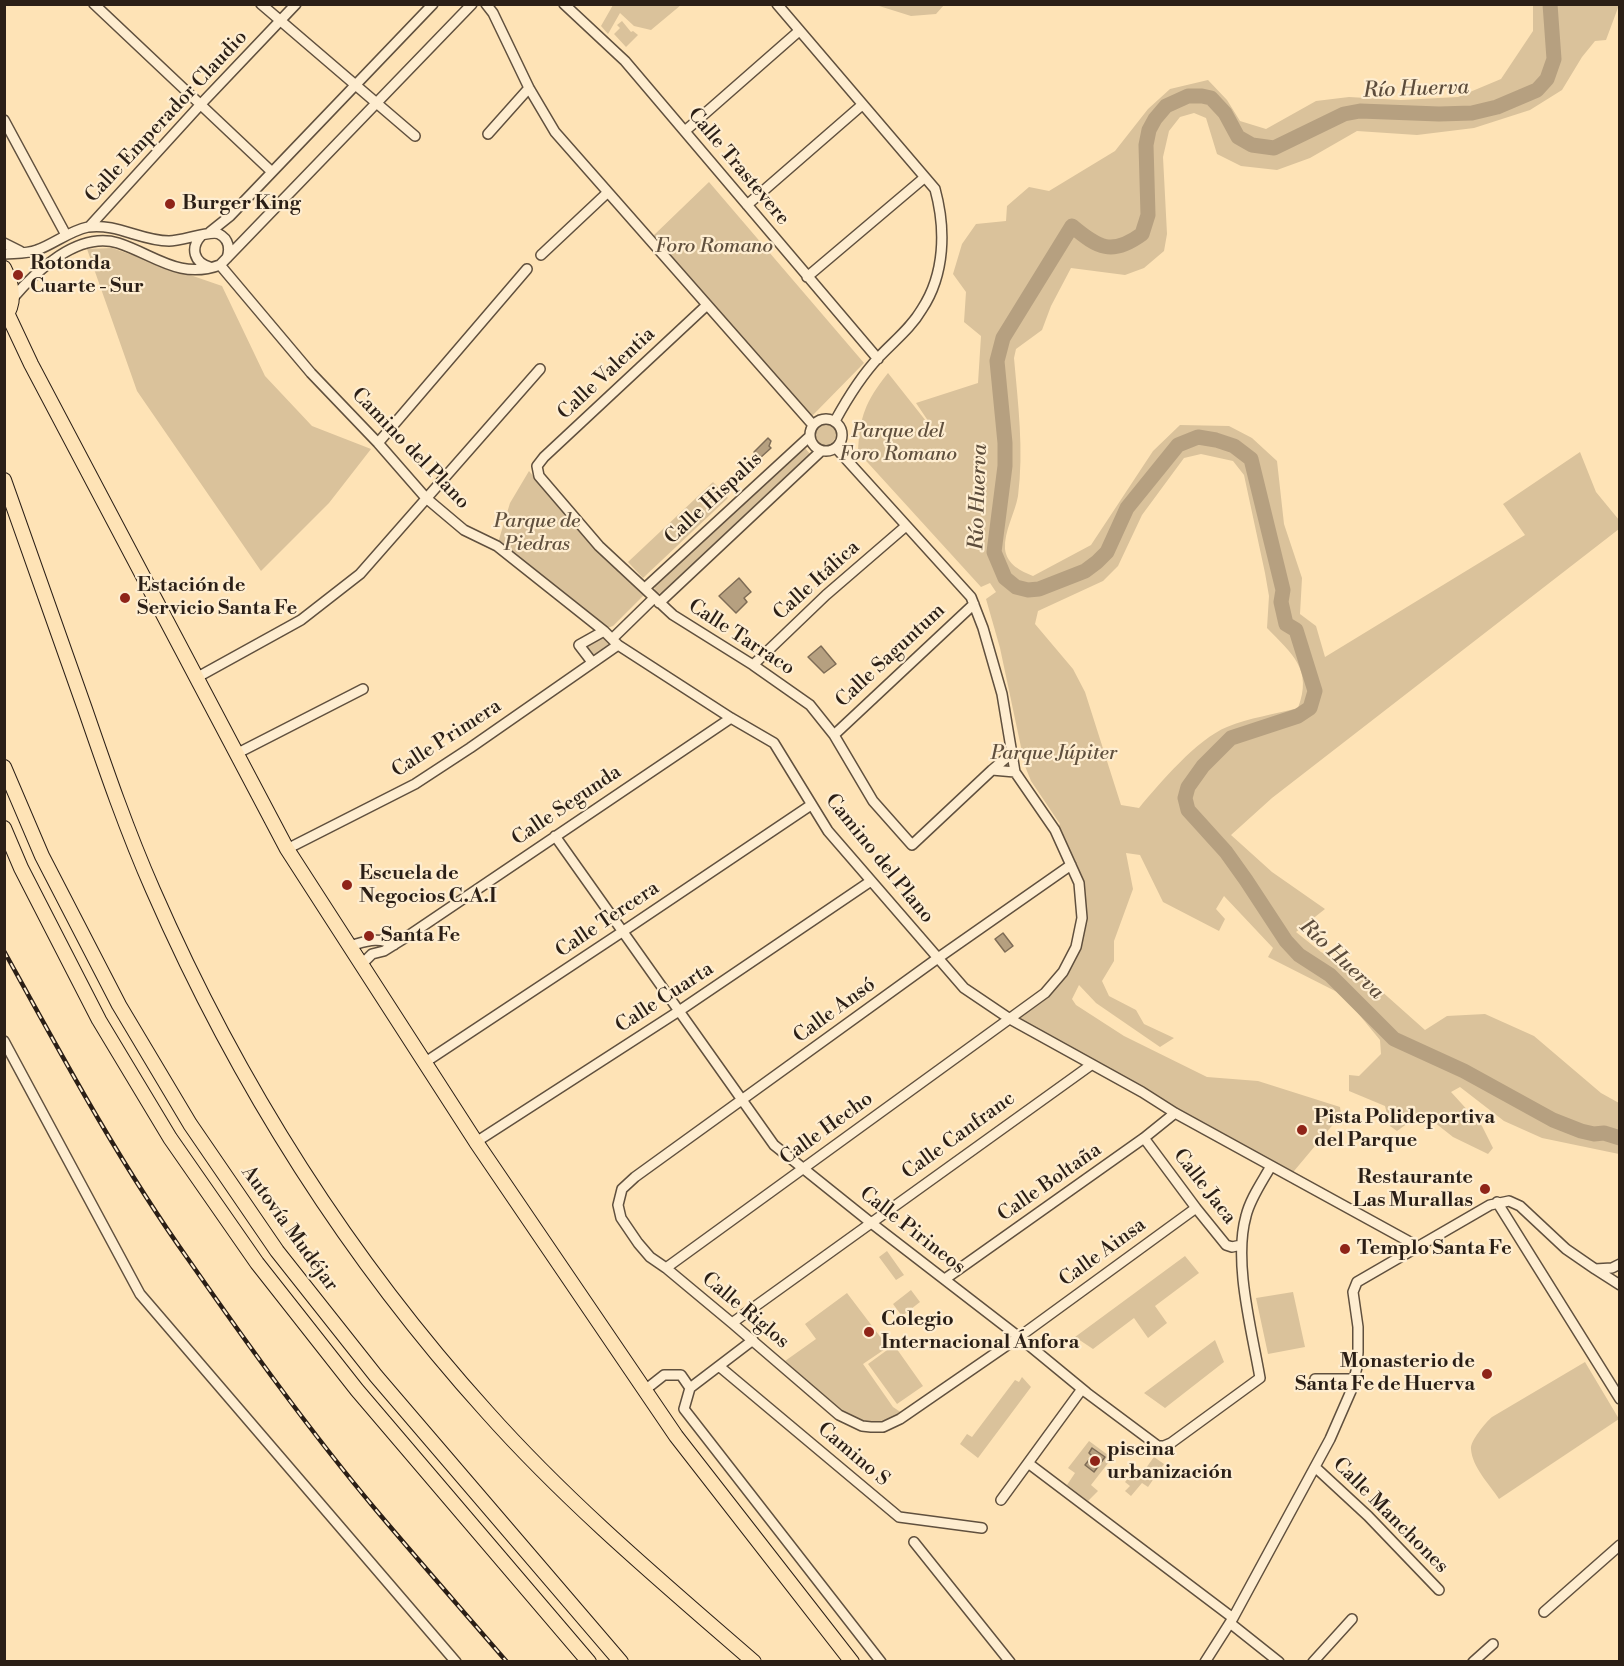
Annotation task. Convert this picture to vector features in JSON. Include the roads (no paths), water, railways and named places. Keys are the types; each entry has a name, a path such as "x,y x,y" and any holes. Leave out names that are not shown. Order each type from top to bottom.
{"highway":[{"path":"4,268 11,283 12,299 6,317 287,849 476,1142 676,1436 852,1662"},
{"path":"4,480 117,801 153,890 208,1007 268,1116 360,1256 425,1339 488,1413 545,1474 629,1553 754,1662"},
{"name":"Autovía Mudéjar","path":"4,766 42,856 119,1005 190,1124 263,1231 376,1376 621,1662"},
{"path":"4,828 21,868 99,1020 170,1138 257,1263 357,1390 589,1662"}],"street":[{"path":"94,4 272,172"},
{"path":"261,4 415,136"},
{"name":"Calle Emperador Claudio","path":"89,227 296,4"},
{"path":"434,4 230,216 206,234 195,246 196,257 204,266 219,263 378,103 472,4"},
{"path":"486,4 493,9 529,88 555,132 813,424"},
{"name":"Calle Trastevere","path":"564,4 625,62 878,359"},
{"path":"777,4 935,189 941,212 943,242 937,276 924,308 906,331 878,359 842,407 835,422"},
{"path":"685,131 799,31"},
{"path":"488,134 529,88"},
{"path":"747,205 862,105"},
{"path":"4,120 66,235"},
{"path":"807,277 924,177"},
{"path":"541,255 607,193"},
{"path":"4,254 38,250 66,235 89,227 114,227 152,239 168,241 215,233 225,238 229,248 219,263 184,270 118,243 97,242 75,248 57,257 38,270 12,299"},
{"path":"4,243 25,253"},
{"name":"Camino del Plano","path":"219,263 311,373 378,443 426,498 464,530 497,546 615,642 731,718 774,743 828,831 964,988 1010,1019 1142,1092 1175,1113 1419,1247"},
{"path":"378,443 527,269"},
{"name":"Calle Valentia","path":"537,471 537,466 544,457 707,306"},
{"path":"196,678 302,620 360,573 540,369"},
{"path":"826,419 835,422 841,429 840,444 832,451 821,451 813,446 809,436 813,424 826,419"},
{"name":"Calle Hispalis","path":"645,588 809,436"},
{"path":"836,448 971,597 983,628 1002,694 1015,772 992,770"},
{"name":"Calle Hispalis","path":"615,642 656,601 821,451"},
{"name":"Calle Tarraco","path":"537,471 539,477 598,546 645,588 656,601 673,615 753,665 810,705 834,735 873,801 912,845 992,770"},
{"name":"Calle Itálica","path":"753,665 826,595 906,526"},
{"name":"Calle Saguntum","path":"834,735 974,604"},
{"path":"592,662 579,645 604,631"},
{"name":"Calle Primera","path":"287,849 415,784 592,662 615,642"},
{"path":"236,754 363,689"},
{"name":"Calle Segunda","path":"361,964 372,954 394,945 731,718"},
{"path":"992,770 1012,753"},
{"name":"Calle Hecho","path":"666,1268 1010,1019 1051,987 1063,972 1076,947 1082,918 1079,883 1055,830 1015,772"},
{"name":"Calle Tercera","path":"424,1063 811,805"},
{"name":"Calle Pirineos","path":"555,836 774,1145 1082,1389 1158,1446"},
{"name":"Calle Ansó","path":"622,1189 635,1177 938,958 1071,865"},
{"name":"Calle Cuarta","path":"476,1142 679,1011 871,881"},
{"path":"349,946 361,941 378,940 394,945"},
{"path":"4,1041 140,1294 456,1662"},
{"name":"Calle Canfranc","path":"732,1323 1091,1065"},
{"name":"Calle Boltaña","path":"945,1279 1144,1138 1175,1113"},
{"name":"Calle Jaca","path":"1144,1138 1226,1245 1232,1247 1241,1245"},
{"name":"Calle Jaca","path":"1158,1446 1171,1443 1260,1378 1244,1280 1241,1245 1246,1216 1271,1166"},
{"name":"Calle Riglos","path":"622,1189 618,1205 621,1218 650,1257 753,1340 839,1415 861,1426 883,1426"},
{"path":"1205,1662 1232,1620 1315,1467 1344,1407 1354,1379 1358,1336 1353,1288 1364,1278 1479,1211 1497,1202 1509,1201 1520,1206 1566,1249 1620,1285"},
{"path":"1497,1202 1620,1399"},
{"name":"Calle Ainsa","path":"883,1426 900,1419 1019,1337 1196,1208"},
{"path":"1594,1269 1612,1268 1620,1264"},
{"path":"753,1340 690,1388 684,1409 881,1662"},
{"name":"Camino S","path":"720,1367 899,1517 982,1528"},
{"path":"645,1390 664,1375 681,1375 690,1388"},
{"path":"1315,1379 1354,1379"},
{"path":"1001,1500 1082,1389"},
{"path":"1028,1463 1232,1620 1279,1662"},
{"name":"Calle Manchones","path":"1315,1467 1368,1515 1439,1590"},
{"path":"914,1542 1010,1662"},
{"path":"1544,1611 1620,1545"},
{"path":"1313,1662 1352,1619"},
{"path":"1473,1662 1493,1644"}],"waterway":[{"name":"Río Huerva","path":"1550,4 1554,59 1547,79 1537,90 1497,107 1472,113 1439,114 1360,111 1344,114 1274,148 1252,145 1238,137 1225,113 1211,98 1188,96 1166,106 1149,130 1146,145 1148,215 1142,234 1114,247 1098,244 1072,226 1003,338 997,361 1005,466 994,552 1005,578 1016,587 1028,590 1039,589 1085,571 1107,552 1127,508 1178,445 1198,437 1216,440 1234,446 1251,459 1283,590 1281,602 1286,624 1296,630 1315,691 1310,708 1298,716 1231,738 1203,766 1188,787 1185,798 1188,810 1226,852 1286,941 1299,955 1330,975 1394,1039 1464,1071 1553,1120 1581,1131 1594,1134 1604,1133 1620,1138"}],"railway":[{"path":"4,951 138,1185 211,1291 279,1387 351,1480 507,1662"}],"place":[{"name":"Burger King","path":"170,204"},
{"name":"Rotonda Cuarte - Sur","path":"18,275"},
{"name":"Estación de Servicio Santa Fe","path":"125,598"},
{"name":"Escuela de Negocios C.A.I","path":"347,885"},
{"name":"Santa Fe","path":"369,936"},
{"name":"Pista Polideportiva del Parque","path":"1302,1130"},
{"name":"Restaurante Las Murallas","path":"1485,1189"},
{"name":"Templo Santa Fe","path":"1345,1249"},
{"name":"Colegio Internacional Ánfora","path":"869,1332"},
{"name":"Monasterio de Santa Fe de Huerva","path":"1487,1374"},
{"name":"piscina urbanización","path":"1095,1461"}],"park label":[{"name":"Foro Romano","path":"714,247"},
{"name":"Parque del Foro Romano","path":"898,444"},
{"name":"Parque de Piedras","path":"537,534"},
{"name":"Parque Júpiter","path":"1054,754"}]}
